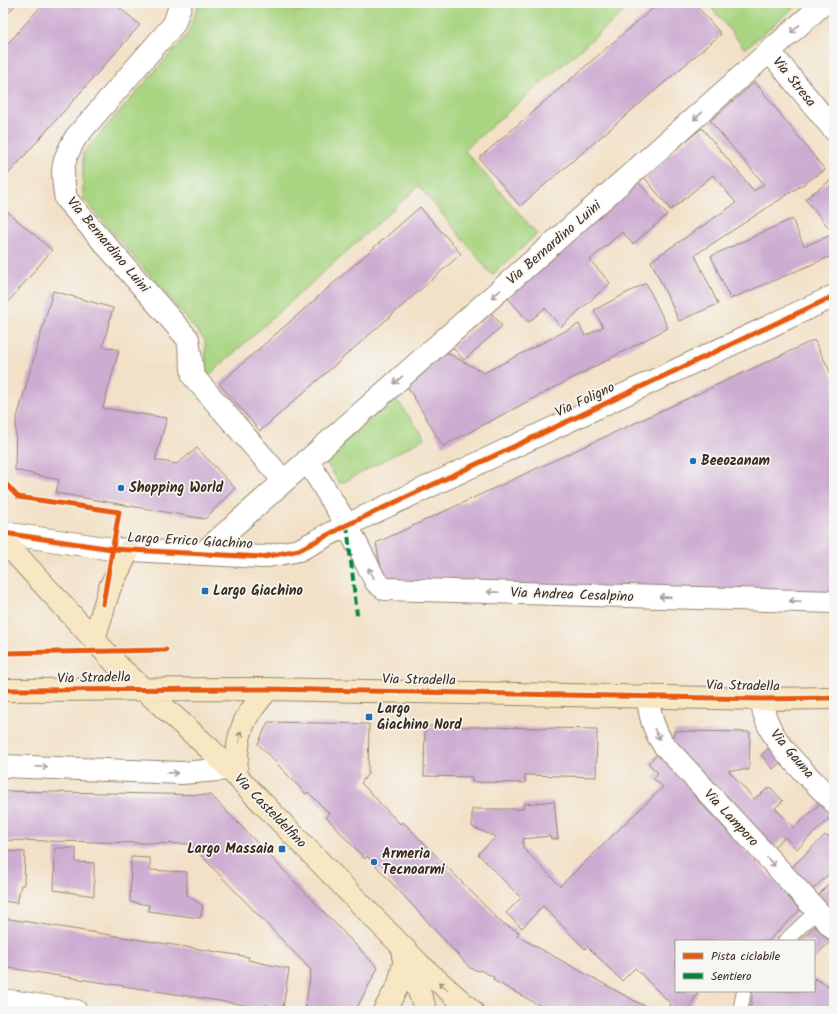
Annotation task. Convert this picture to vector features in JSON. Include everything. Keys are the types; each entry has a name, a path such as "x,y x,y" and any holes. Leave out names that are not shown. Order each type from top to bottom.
{"street":[{"name":"Via Bernardino Luini","path":"181,3 174,24 76,137 65,155 62,177 66,199 188,339 193,376 283,480"},
{"name":"Via Bernardino Luini","path":"203,553 283,480 824,3"},
{"name":"Via Stresa","path":"770,52 834,130"},
{"name":"Via Foligno","path":"347,525 834,296"},
{"name":"Via Andrea Cesalpino","path":"307,460 347,525 376,582 385,589 834,602"},
{"name":"Largo Errico Giachino","path":"3,533 96,548 263,557 299,550 347,525"},
{"path":"3,540 94,639 143,689"},
{"path":"94,639 110,586 129,550"},
{"name":"Via Casteldelfino","path":"143,689 233,772 419,964 472,1011"},
{"path":"3,766 182,773 233,772 243,727 251,711 268,689"},
{"name":"Via Stradella","path":"3,690 268,689 762,699 834,698"},
{"name":"Via Lamporo","path":"648,696 654,730 663,744 834,929"},
{"name":"Via Gauna","path":"762,699 762,710 776,740 834,802"},
{"name":"Via Casteldelfino","path":"393,937 405,959 426,1011"},
{"path":"384,1011 399,984 405,959"},
{"path":"3,1000 76,1011"}],"lane":[{"path":"786,940 817,911"},
{"path":"740,1011 744,992"}],"green space":[{"path":"199,3 281,3 294,12 345,5 348,3 634,3 464,150 537,234 492,275 419,186 207,377 205,340 83,198 83,153 187,35"},
{"path":"708,3 799,3 745,49"},
{"path":"394,396 425,438 340,484 325,461"}],"building":[{"path":"3,3 17,3 3,19"},
{"path":"44,3 114,3 140,25 3,180 3,49"},
{"path":"659,3 694,3 721,34 520,206 479,158"},
{"path":"755,82 825,170 695,255 718,304 679,321 651,261 736,203 713,175 671,210 643,176 702,128 754,191 764,184 710,121"},
{"path":"831,180 834,184 834,234 805,199"},
{"path":"638,182 667,215 633,244 622,232 590,260 610,283 561,327 545,308 529,322 507,297"},
{"path":"420,207 461,254 260,431 219,384"},
{"path":"3,208 52,250 3,308"},
{"path":"792,219 804,246 834,234 834,255 730,299 711,256"},
{"path":"646,283 668,328 443,446 404,381 442,350 484,373 579,324 585,336 603,327 594,310"},
{"path":"53,291 113,308 103,346 119,350 103,408 167,418 155,460 177,464 197,448 235,488 205,519 56,493 59,480 15,470 16,421"},
{"path":"491,313 502,326 464,360 452,347"},
{"name":"Beeozanam","path":"814,340 834,379 834,602 385,589 376,543"},
{"path":"268,722 369,724 368,774 361,783 400,824 403,822 502,923 519,932 517,936 653,1011 550,1011 493,980 494,977 480,970 470,968 367,856 365,859 326,817 329,813 308,792 306,794 258,744"},
{"path":"425,726 597,729 596,777 525,775 525,783 472,782 472,777 424,776"},
{"path":"675,731 750,732 749,770 728,770 754,799 770,787 783,801 775,808 794,828 823,801 834,814 797,849 785,837 770,850 669,744"},
{"path":"772,745 785,758 773,769 761,755"},
{"path":"662,750 698,789 693,795 788,895 787,896 800,910 769,940 675,940 675,992 698,992 687,1011 667,1011 671,1004 635,968 622,981 587,946 585,949 543,906 522,928 506,913 521,898 478,854 496,837 472,827 472,809 523,809 524,804 554,801 558,839 551,839 550,836 523,839 523,848 560,886 663,787 653,778 658,773 648,763"},
{"path":"3,791 211,795 378,968 355,1011 305,1011 311,970 190,844 3,840"},
{"path":"834,834 834,869 810,892 789,870 825,835 827,837"},
{"path":"55,848 76,848 76,862 94,863 94,896 54,890"},
{"path":"3,851 25,852 24,885 21,885 17,903 3,901"},
{"path":"131,857 150,858 150,870 187,872 187,895 203,906 200,918 148,911 149,905 130,902"},
{"path":"834,877 834,915 817,897"},
{"path":"3,918 249,957 248,960 289,969 283,1008 265,1005 264,1008 3,967"},
{"path":"815,926 830,942 815,956 815,940 800,940"},
{"path":"815,979 828,986 834,981 834,1011 750,1011 753,992 815,992"}],"marked path":[{"path":"347,525 357,615"}],"cycle path":[{"path":"3,533 112,549 263,557 299,550 347,525 834,296"},
{"path":"3,481 18,497 119,512 103,604"},
{"path":"3,653 166,650"},
{"path":"3,690 268,689 762,699 834,698"}],"place":[{"name":"Beeozanam","path":"693,461"},
{"name":"Shopping World","path":"121,488"},
{"name":"Largo Giachino","path":"205,591"},
{"name":"Largo Giachino Nord","path":"369,717"},
{"name":"Largo Massaia","path":"282,849"},
{"name":"Armeria Tecnoarmi","path":"374,862"}]}
